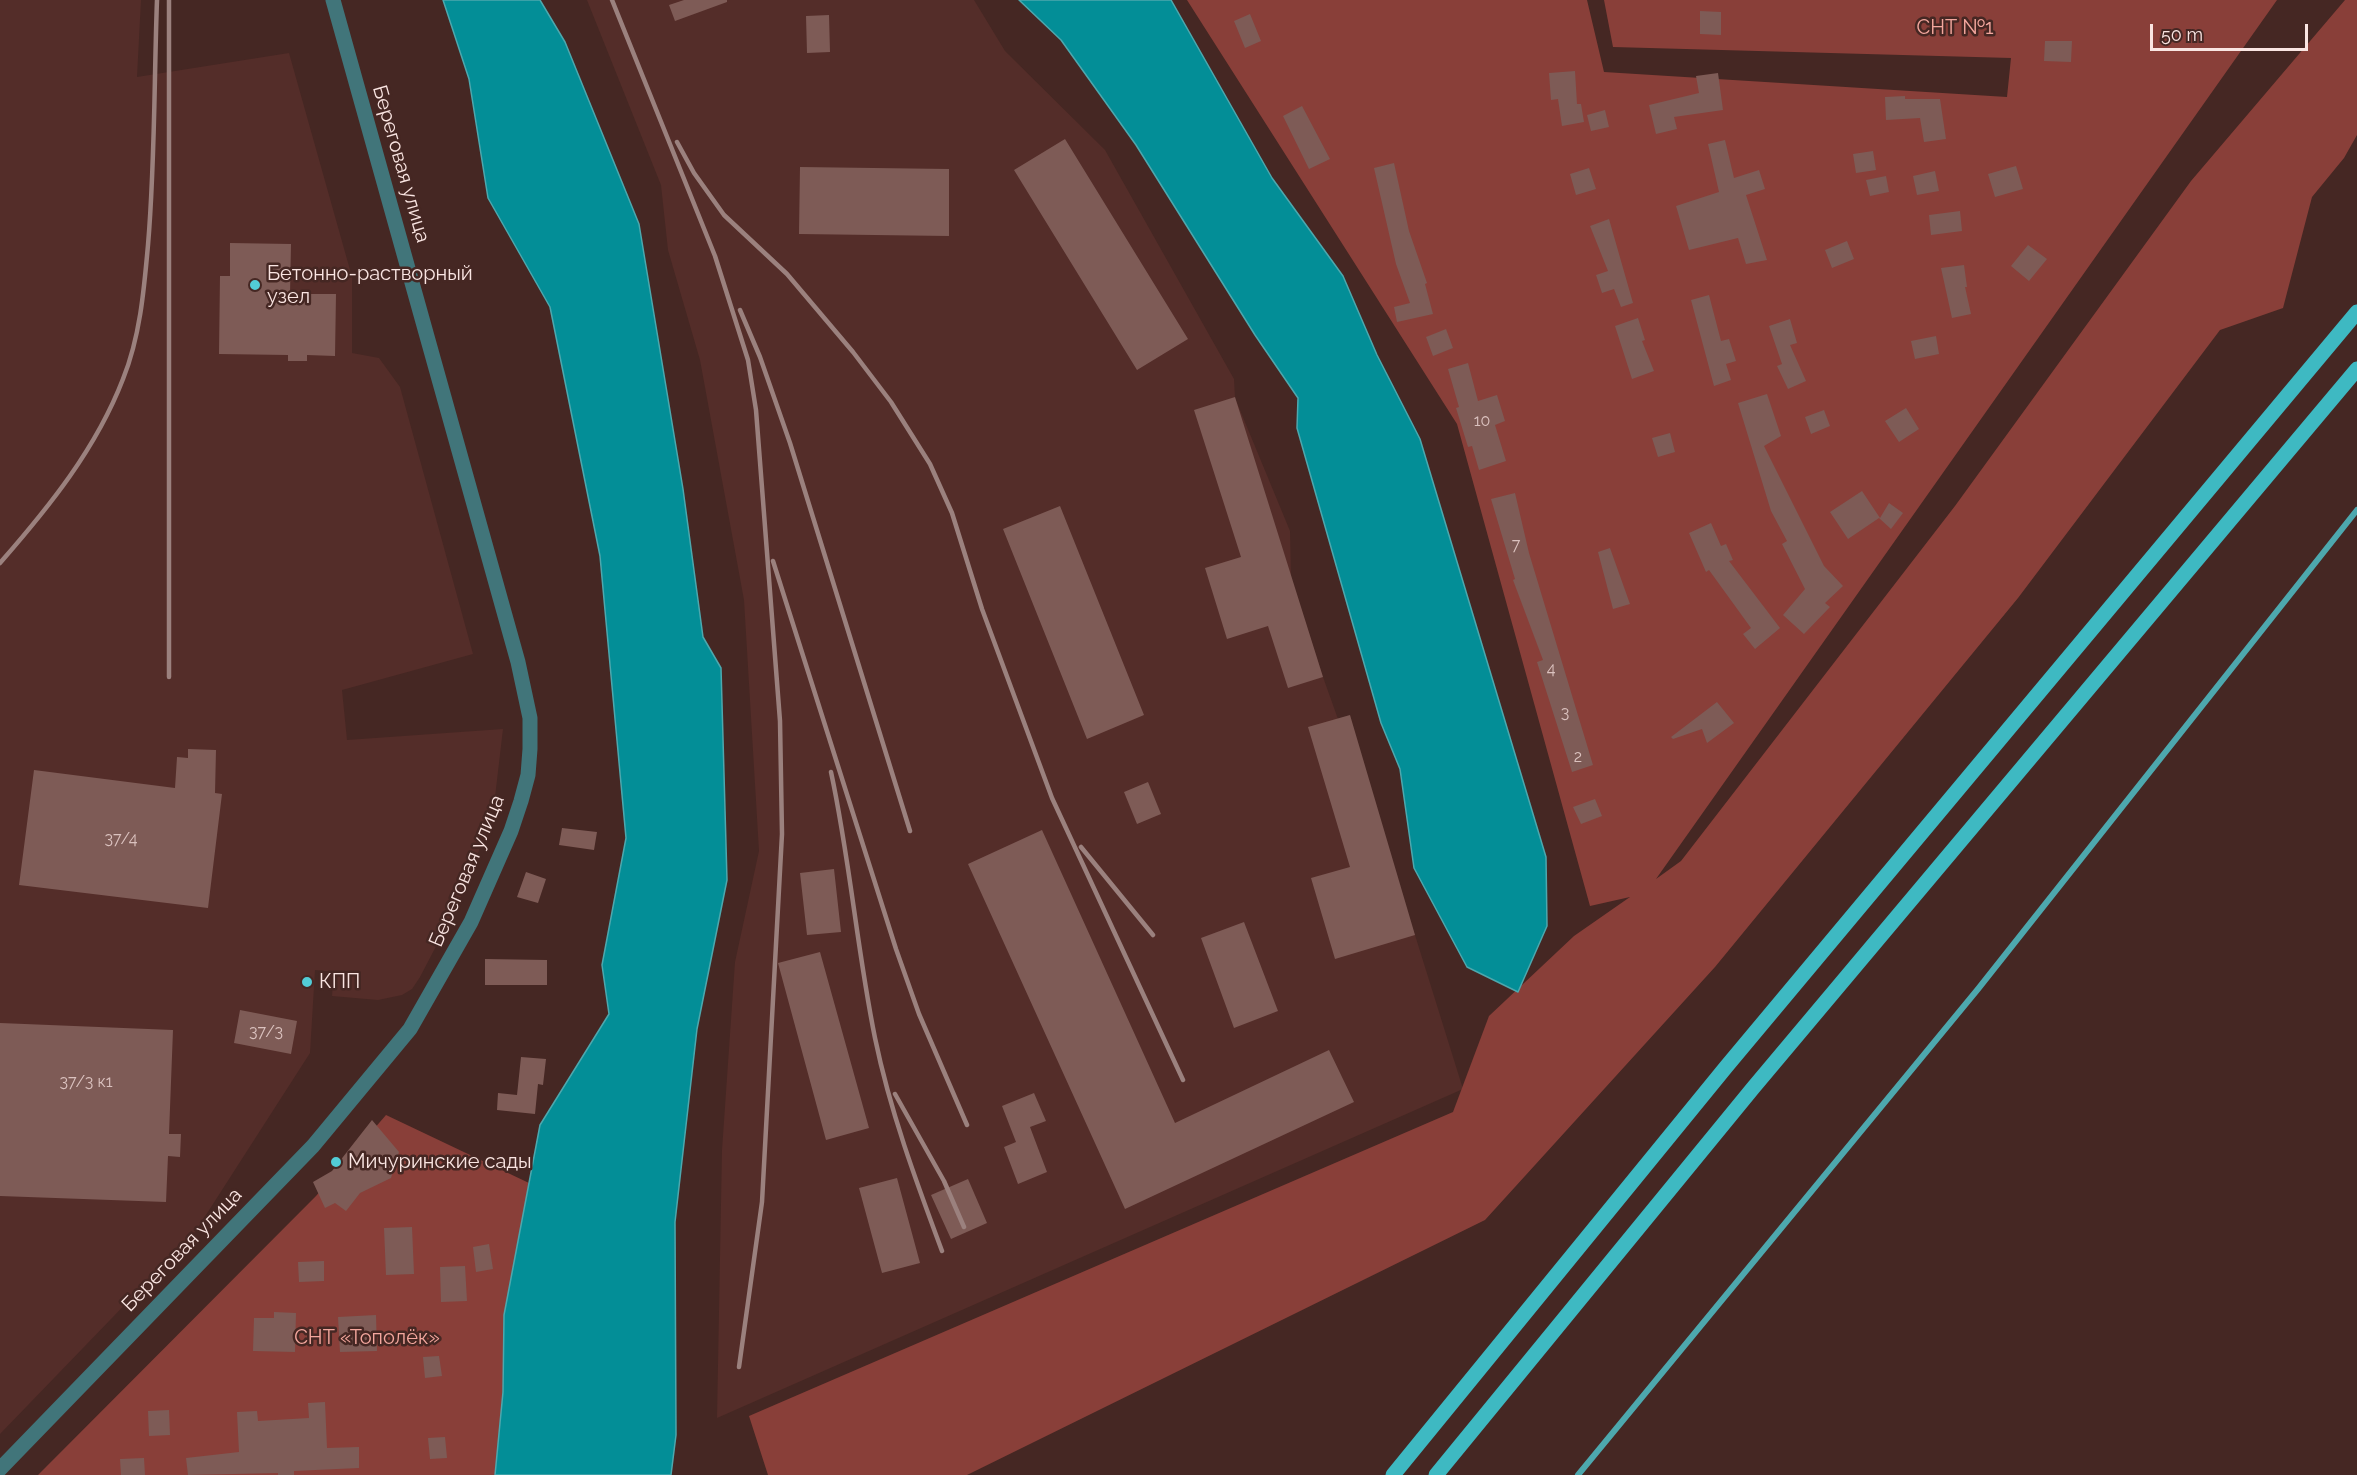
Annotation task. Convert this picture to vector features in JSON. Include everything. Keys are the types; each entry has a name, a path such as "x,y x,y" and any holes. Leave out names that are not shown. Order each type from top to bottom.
{"main road":[{"path":"1393,1475 1734,1058 2357,312"},
{"path":"1436,1475 1753,1088 2357,369"}],"street":[{"name":"Береговая улица","path":"0,1469 313,1146 398,1046 432,995 471,922 511,831 528,775 530,718 518,662 333,0"}],"shaded area":[{"path":"0,0 141,0 137,77 289,53 352,277 352,353 379,358 400,387 473,654 342,690 347,740 503,729 495,797 476,860 456,908 412,989 402,995 378,1000 332,996 334,972 315,970 310,1053 195,1232 0,1434"},
{"path":"587,0 974,0 1005,51 1105,150 1234,379 1235,398 1290,531 1291,577 1323,677 1415,935 1463,1089 717,1418 722,1150 735,962 759,851 744,600 700,360 668,250 661,185"}],"green space":[{"name":"СНТ №1","path":"1187,0 1587,0 1604,72 2007,97 2011,58 1613,47 1604,0 2277,0 1656,879 1681,861 1955,506 2191,181 2345,0 2357,0 2357,135 2344,158 2312,197 2283,308 2220,330 2018,598 1715,967 1485,1220 967,1475 768,1475 749,1416 1453,1112 1489,1016 1574,936 1630,897 1590,906 1457,424"},
{"name":"СНТ «Тополёк»","path":"386,1115 529,1183 504,1315 503,1392 495,1475 38,1475 316,1196"}],"water":[{"path":"443,0 540,0 565,42 639,224 683,489 703,637 721,668 727,880 697,1029 675,1222 676,1435 671,1475 495,1475 503,1392 504,1315 540,1125 609,1014 602,965 626,838 600,556 550,307 488,198 469,79"},
{"path":"1019,0 1171,0 1272,178 1343,276 1377,355 1420,439 1546,857 1547,926 1518,992 1467,967 1414,868 1400,769 1381,723 1297,428 1298,398 1255,335 1136,145 1061,40"}],"building":[{"path":"684,0 727,0 727,2 675,21 669,5"},
{"path":"1700,11 1721,12 1721,35 1700,34"},
{"path":"1250,14 1261,41 1245,48 1234,21"},
{"path":"829,15 830,52 807,53 806,16"},
{"path":"2045,41 2072,41 2071,62 2044,61"},
{"path":"1575,71 1577,104 1581,104 1584,122 1562,126 1558,99 1551,100 1549,73"},
{"path":"1718,73 1723,110 1674,117 1677,129 1656,134 1649,105 1699,93 1696,76"},
{"path":"1905,96 1905,99 1940,99 1946,139 1924,142 1920,118 1886,120 1885,97"},
{"path":"1302,106 1330,159 1309,169 1283,116"},
{"path":"1605,110 1609,127 1591,131 1587,115"},
{"path":"1065,139 1188,339 1137,370 1014,170"},
{"path":"1725,140 1734,178 1759,170 1765,189 1746,195 1767,260 1746,264 1738,238 1689,250 1676,206 1719,192 1708,144"},
{"path":"1873,151 1876,170 1856,173 1853,154"},
{"path":"1394,163 1409,231 1427,283 1425,284 1433,314 1397,322 1394,307 1410,303 1396,264 1374,168"},
{"path":"2016,166 2023,189 1995,197 1988,174"},
{"path":"800,167 949,169 949,236 799,234"},
{"path":"1589,168 1596,189 1576,195 1570,174"},
{"path":"1935,171 1939,191 1917,195 1913,176"},
{"path":"1886,176 1889,192 1870,196 1866,180"},
{"path":"1960,211 1962,231 1931,235 1929,215"},
{"path":"1609,219 1633,303 1621,307 1614,289 1602,293 1596,275 1608,271 1590,226"},
{"path":"1847,241 1854,259 1832,268 1825,250"},
{"name":"Бетонно-растворный узел","path":"230,243 291,244 290,294 336,294 335,356 307,355 307,361 288,361 288,355 219,354 220,276 230,276"},
{"path":"2028,245 2047,259 2029,281 2011,266"},
{"path":"1964,265 1967,287 1965,287 1971,314 1952,318 1941,268"},
{"path":"1709,295 1721,341 1729,339 1736,361 1726,364 1731,380 1714,386 1691,300"},
{"path":"1638,318 1645,340 1642,341 1654,371 1632,379 1615,326"},
{"path":"1790,319 1797,343 1790,345 1806,381 1788,389 1777,366 1782,364 1769,326"},
{"path":"1446,329 1453,348 1433,356 1426,337"},
{"path":"1936,336 1939,354 1915,359 1911,341"},
{"path":"1468,363 1478,401 1497,395 1505,421 1495,425 1506,461 1479,470 1472,446 1468,447 1456,408 1459,407 1448,369"},
{"path":"1767,394 1781,436 1764,446 1824,566 1843,586 1825,603 1830,607 1804,634 1783,615 1805,589 1782,544 1787,541 1771,511 1738,403"},
{"path":"1235,397 1323,677 1288,688 1268,626 1227,639 1205,568 1241,557 1194,410"},
{"path":"1906,408 1919,429 1899,442 1885,421"},
{"path":"1824,410 1830,426 1811,434 1805,417"},
{"path":"1670,433 1675,452 1658,457 1652,438"},
{"path":"1862,491 1880,518 1889,503 1903,513 1891,529 1879,518 1848,539 1830,512"},
{"path":"1515,493 1529,553 1593,765 1572,772 1537,662 1543,660 1513,580 1515,579 1491,499"},
{"path":"1060,506 1144,715 1087,739 1003,529"},
{"path":"1711,523 1721,546 1726,544 1733,560 1729,561 1780,628 1755,649 1743,634 1751,628 1709,570 1706,572 1689,533"},
{"path":"1610,548 1630,604 1613,609 1598,552"},
{"path":"1717,702 1734,723 1707,743 1702,729 1673,739 1671,737"},
{"path":"1350,715 1415,935 1335,959 1311,878 1350,867 1308,727"},
{"path":"188,749 216,750 215,793 222,794 208,908 19,885 34,770 175,788 177,757 188,758"},
{"path":"1148,782 1161,814 1137,824 1124,792"},
{"path":"1595,799 1602,816 1581,824 1573,807"},
{"path":"562,828 597,832 594,850 559,845"},
{"path":"1042,830 1175,1123 1329,1050 1354,1102 1125,1209 968,864"},
{"path":"834,869 841,932 807,935 800,873"},
{"path":"526,872 546,879 538,903 517,897"},
{"path":"1244,922 1278,1011 1234,1028 1201,938"},
{"path":"820,952 869,1128 826,1140 778,963"},
{"path":"485,959 547,960 547,985 485,985"},
{"path":"240,1010 297,1021 291,1054 234,1043"},
{"path":"0,1023 173,1030 169,1134 181,1134 180,1157 168,1156 166,1202 0,1196"},
{"path":"521,1057 546,1059 543,1085 538,1084 535,1114 497,1110 498,1093 517,1095"},
{"path":"1034,1093 1046,1121 1030,1127 1047,1172 1018,1184 1004,1147 1016,1142 1002,1106"},
{"path":"372,1120 399,1152 391,1178 360,1193 346,1211 335,1203 325,1208 313,1182 332,1171"},
{"path":"897,1178 920,1263 882,1273 859,1188"},
{"path":"968,1179 987,1223 951,1239 931,1195"},
{"path":"412,1227 414,1274 386,1275 384,1228"},
{"path":"489,1244 493,1269 476,1272 473,1247"},
{"path":"324,1261 324,1281 299,1282 298,1262"},
{"path":"465,1266 467,1301 441,1302 440,1267"},
{"path":"274,1312 296,1313 295,1352 253,1351 254,1318 274,1318"},
{"path":"376,1315 377,1351 340,1352 338,1317"},
{"path":"439,1356 442,1376 425,1378 423,1357"},
{"path":"325,1402 327,1448 359,1447 359,1468 294,1471 294,1475 278,1475 278,1473 188,1475 186,1458 239,1452 237,1412 257,1411 258,1421 309,1418 308,1403"},
{"path":"169,1410 170,1435 149,1436 148,1411"},
{"path":"445,1437 447,1458 430,1459 428,1438"},
{"path":"144,1458 145,1475 121,1475 120,1459"}],"waterway":[{"path":"1578,1475 1978,989 2357,510"}],"railway":[{"path":"0,563 53,499 85,453 112,405 134,347 143,296 150,215 157,0"},
{"path":"169,0 169,677"},
{"path":"612,0 715,256 748,360 756,410 780,721 782,834 762,1202 739,1367"},
{"path":"677,142 694,173 724,215 787,274 853,352 891,402 930,464 952,513 982,609 1052,798 1183,1080"},
{"path":"740,310 760,357 790,443 910,831"},
{"path":"773,561 896,949 919,1014 967,1125"},
{"path":"831,772 863,972 881,1065 904,1146 942,1251"},
{"path":"1081,847 1153,935"},
{"path":"895,1094 944,1181 964,1227"}],"place":[{"name":"Бетонно-растворный узел","path":"255,285"},
{"name":"КПП","path":"307,982"},
{"name":"Мичуринские сады","path":"336,1162"}]}
